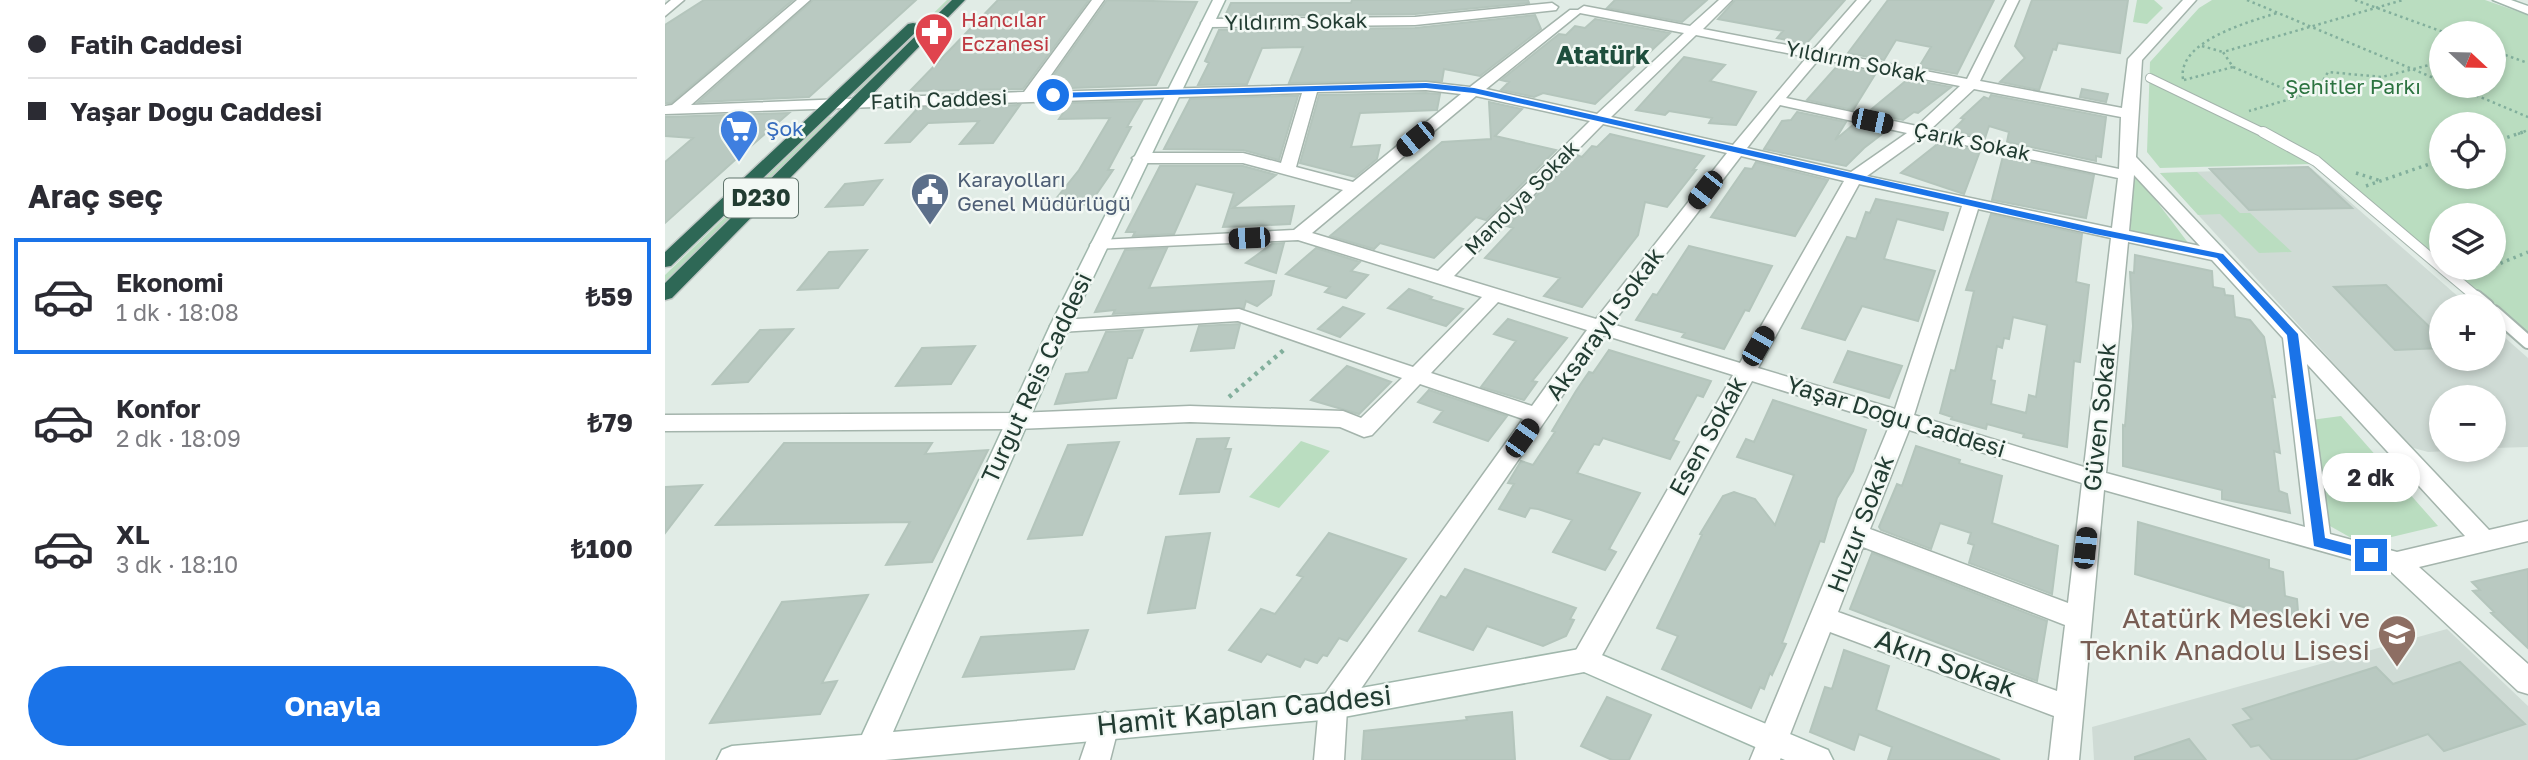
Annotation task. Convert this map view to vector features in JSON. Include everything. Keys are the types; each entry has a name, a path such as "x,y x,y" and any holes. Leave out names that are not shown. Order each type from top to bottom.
{"highway":[{"name":"D230","path":"665,262 941,0"},
{"name":"D230","path":"665,294 959,0"}],"street":[{"path":"665,12 678,0"},
{"path":"671,109 804,0"},
{"path":"1029,96 1098,0"},
{"name":"Turgut Reis Caddesi","path":"869,753 1060,326 1219,0"},
{"name":"Manolya Sokak","path":"1442,278 1601,118 1726,0"},
{"name":"Aksaraylı Sokak","path":"1333,706 1599,328 1776,100 1864,0"},
{"path":"1854,178 1920,131 1971,84 2013,0"},
{"name":"Güven Sokak","path":"2064,760 2127,167 2135,59 2187,0"},
{"path":"2500,0 2528,10"},
{"name":"Yıldırım Sokak","path":"1207,23 1415,21 1557,4 1557,11 1579,4 1692,31 2129,114"},
{"path":"1299,235 1579,4"},
{"name":"Fatih Caddesi","path":"671,109 1173,91 1426,86 1474,91 1601,118 1854,178 2119,237 2220,256"},
{"path":"1287,170 1311,88"},
{"name":"Çarık Sokak","path":"1776,100 1920,131 2127,167"},
{"path":"1140,158 1243,158 1355,188"},
{"path":"2127,167 2220,256 2483,540"},
{"name":"Esen Sokak","path":"1585,660 1854,178"},
{"name":"Huzur Sokak","path":"1768,750 1824,618 1902,420 1971,203"},
{"name":"Yaşar Doğu Caddesi","path":"1099,245 1299,235 2093,478 2397,562 2528,531"},
{"path":"665,423 1016,421 1190,414 1343,419 1364,429 1418,377 1495,295"},
{"path":"1060,326 1239,315 1538,416"},
{"path":"2293,334 2319,542"},
{"path":"1857,534 2077,618"},
{"path":"2397,562 2528,682"},
{"name":"Akın Sokak","path":"1824,618 2068,708"},
{"path":"1585,660 1768,750 1818,760"},
{"name":"Hamit Kaplan Caddesi","path":"732,760 869,753 1105,725 1333,706 1585,660"},
{"path":"1329,760 1333,706"},
{"path":"1095,760 1105,725"}],"lane":[{"path":"2150,78 2241,120 2316,161 2429,258"},
{"path":"2456,280 2472,294"},
{"path":"2506,323 2528,342"}],"path":[{"path":"2247,0 2429,75"},
{"path":"2355,0 2429,27"},
{"path":"2202,46 2223,52 2403,0"},
{"path":"2190,86 2183,80 2182,68 2186,57 2237,26 2278,13"},
{"path":"2223,52 2233,67 2301,96 2245,112"},
{"path":"2506,55 2528,63"},
{"path":"2294,93 2298,87 2320,86 2328,72 2382,77 2429,66"},
{"path":"2183,80 2233,67"},
{"path":"2483,98 2528,117"},
{"path":"2506,138 2528,130"},
{"path":"2352,191 2429,164"},
{"path":"2506,261 2528,252"},
{"path":"1190,414 1220,403 1300,336"}],"shaded area":[{"path":"2311,168 2429,271 2429,280 2439,280 2455,294 2429,294 2429,371 2506,371 2506,339 2528,358 2528,447 2506,448 2506,385 2429,385 2429,452 2410,447 2160,173"},
{"name":"Atatürk Mesleki ve Teknik Anadolu Lisesi","path":"2447,629 2528,706 2528,760 2094,760 2092,727"}],"green space":[{"path":"947,0 952,0 857,93 851,94"},
{"path":"2137,0 2154,0 2163,8 2147,24 2133,22"},
{"name":"Şehitler Parkı","path":"2212,0 2485,0 2528,15 2528,346 2506,320 2506,294 2467,294 2450,280 2506,280 2506,203 2429,203 2429,263 2311,164 2160,168 2147,152 2150,62 2199,8"},
{"path":"836,116 665,282 665,275 829,117"},
{"path":"2197,172 2240,213 2250,213 2292,252 2259,253 2220,214 2198,215 2160,173"},
{"path":"2134,177 2139,178 2189,244 2130,234"},
{"path":"2341,416 2438,526 2362,544 2330,526 2311,420"},
{"path":"1301,441 1330,451 1279,508 1249,497"}],"building":[{"path":"704,0 793,0 671,103 665,103 665,25"},
{"path":"813,0 916,0 809,97 698,102"},
{"path":"998,0 1089,0 1023,89 910,91"},
{"path":"1107,0 1197,2 1156,85 1044,89"},
{"path":"1352,0 1528,0 1529,3 1415,14 1225,16 1231,3 1351,3"},
{"path":"1615,0 1707,0 1682,22 1607,8"},
{"path":"1735,0 1845,0 1806,44 1777,38 1783,31 1718,19"},
{"path":"1888,0 1994,0 1957,74 1919,67 1931,47 1896,40 1884,60 1848,53"},
{"path":"2032,0 2128,0 2120,53 2058,43 2056,50 2053,49 2039,90 2000,82 2025,58 2015,46"},
{"path":"1535,15 1541,29 1480,76 1444,69 1442,81 1289,83 1303,47 1262,48 1247,84 1198,85 1209,63 1205,61 1219,30 1415,28"},
{"path":"1595,19 1670,33 1595,104 1543,93 1534,97 1501,90 1509,82 1501,80 1559,34 1566,35 1575,26 1585,28"},
{"path":"1684,57 1725,65 1710,81 1756,92 1736,125 1709,123 1712,118 1669,111 1665,115 1636,110"},
{"path":"1838,65 1876,73 1853,110 1807,100"},
{"path":"1908,79 1951,87 1918,113 1914,112 1903,120 1867,113"},
{"path":"2082,89 2108,94 2106,102 2080,97"},
{"path":"1440,94 1437,110 1360,113 1351,147 1380,145 1377,159 1355,177 1300,163 1319,95"},
{"path":"1991,95 2106,117 2101,157 2096,156 2096,161 2007,142 2009,132 1989,126 1985,138 1952,131 1964,119 1961,118 1984,97 1989,99"},
{"path":"1298,96 1279,160 1243,150 1164,149 1190,99"},
{"path":"1142,101 1108,170 1113,170 1089,205 1051,205 1079,170 1110,118 1059,119 1070,103"},
{"path":"1489,102 1522,109 1495,136 1556,150 1486,220 1476,217 1434,258 1380,243 1374,249 1330,236 1442,142 1491,139"},
{"path":"1020,105 993,143 960,144 979,121 928,123 910,142 886,143 918,108"},
{"path":"1797,112 1846,122 1835,140 1854,124 1886,131 1846,166 1764,149 1782,121 1791,120"},
{"path":"789,113 665,223 665,162 693,138 665,136 665,117"},
{"path":"1610,134 1704,156 1667,207 1645,202 1638,235 1582,307 1544,296 1560,278 1485,258 1513,228 1507,226 1576,155 1582,157 1592,146 1597,147"},
{"path":"1940,142 1980,151 1964,194 1901,173"},
{"path":"2003,156 2094,175 2086,218 1992,200"},
{"path":"1756,162 1828,180 1795,236 1711,217 1745,168 1752,169"},
{"path":"1160,166 1243,166 1276,175 1233,208 1294,206 1290,224 1223,227 1234,193 1196,184 1174,234 1133,236 1135,232 1126,232"},
{"path":"2308,167 2352,208 2249,210 2210,169"},
{"path":"882,180 863,205 826,207 845,184"},
{"path":"1876,199 1948,213 1943,230 1897,219 1884,259 1935,271 1918,321 1862,306 1845,340 1802,328 1847,237 1856,239 1866,212 1870,213"},
{"path":"1991,214 2082,234 2076,282 2089,285 2080,362 2074,361 2067,447 2023,437 2024,434 1987,424 1986,429 1940,413 1951,370 1955,371 1974,291 1966,290","holes":["2013,317 2047,325 2036,397 2029,395 2026,413 1991,404 1995,381 1991,380 1997,346 2002,348 2004,338 2009,339"]},
{"path":"1284,243 1276,273 1246,263 1272,244"},
{"path":"1689,246 1772,266 1749,311 1745,310 1724,349 1682,337 1685,333 1636,320 1653,294 1657,295"},
{"path":"1167,248 1149,288 1274,281 1271,295 1257,306 1246,301 1244,308 1113,314 1115,310 1095,312 1125,250"},
{"path":"1316,248 1360,262 1351,271 1368,275 1346,298 1325,292 1330,287 1286,274"},
{"path":"867,250 838,288 798,290 829,252"},
{"path":"2135,255 2212,271 2213,287 2224,289 2225,295 2233,296 2235,317 2250,320 2264,337 2275,397 2272,396 2280,453 2274,451 2279,491 2287,494 2290,513 2222,499 2222,490 2123,466 2123,425 2125,426 2133,326 2130,272 2134,273"},
{"path":"2386,285 2429,326 2429,349 2395,350 2334,287"},
{"path":"1409,289 1463,309 1446,326 1388,308"},
{"path":"1343,307 1364,314 1340,337 1318,329"},
{"path":"1508,319 1567,338 1532,381 1537,382 1524,400 1481,387 1516,341 1494,334"},
{"path":"1240,324 1234,348 1191,351 1199,326"},
{"path":"793,329 748,382 713,384 760,330"},
{"path":"1143,330 1132,358 1128,358 1116,398 1055,404 1066,374 1088,372 1106,332"},
{"path":"975,346 951,384 896,386 922,348"},
{"path":"1609,350 1711,381 1703,397 1697,395 1673,440 1679,442 1670,459 1603,438 1599,445 1594,444 1577,473 1640,493 1609,549 1616,552 1605,570 1553,552 1572,520 1538,509 1530,508 1525,517 1499,509 1514,484 1508,483 1521,461 1533,465 1555,432 1552,431 1576,391"},
{"path":"1848,351 1902,366 1889,398 1834,382"},
{"path":"1347,366 1391,382 1359,414 1311,400"},
{"path":"1429,390 1507,416 1488,441 1434,422 1443,411 1418,402"},
{"path":"1773,400 1866,430 1853,471 1837,498 1824,542 1820,541 1782,643 1786,644 1772,675 1770,673 1764,689 1760,687 1751,708 1662,669 1678,636 1657,628 1702,535 1700,534 1723,496 1734,492 1755,499 1775,525 1794,475 1737,457 1746,439 1754,442"},
{"path":"1229,438 1225,449 1231,449 1219,492 1180,494 1197,439"},
{"path":"1119,442 1082,535 1028,539 1068,445"},
{"path":"784,443 932,443 925,454 988,450 932,562 886,565 910,522 716,525"},
{"path":"1916,446 2002,476 1992,523 2058,546 2052,594 1969,563 1974,545 1968,543 1971,533 1940,523 1931,549 1881,530 1879,527 1897,484 1902,486"},
{"path":"702,485 665,533 665,487"},
{"path":"2138,522 2269,560 2269,568 2283,572 2285,596 2297,599 2299,624 2135,574"},
{"path":"1210,533 1195,608 1148,613 1166,537"},
{"path":"1329,533 1406,559 1347,641 1339,638 1327,656 1323,655 1317,663 1305,659 1300,667 1267,654 1261,662 1229,650 1261,609 1275,614 1303,577 1297,575"},
{"path":"1872,553 2047,621 2037,681 1850,609"},
{"path":"1465,569 1576,608 1570,619 1574,620 1566,636 1543,646 1487,626 1473,650 1419,631 1441,596 1446,598"},
{"path":"2528,569 2528,648 2491,613 2494,612 2473,591 2480,590 2472,582"},
{"path":"868,595 822,683 837,681 820,714 710,723 782,602"},
{"path":"1088,630 1074,669 963,677 981,637"},
{"path":"1844,650 1889,666 1876,710 2000,760 1888,760 1892,747 1859,734 1854,750 1810,732 1825,687 1832,689"},
{"path":"2460,662 2525,724 2444,751 2428,734 2354,760 2272,760 2259,745 2251,747 2233,725 2252,719 2243,709 2376,667 2393,684"},
{"path":"1607,697 1651,715 1629,760 1612,760 1581,746"},
{"path":"1512,712 1515,760 1362,760 1364,731 1467,720 1466,717"},
{"path":"2189,739 2206,760 2135,760 2135,757"}],"place":[{"name":"Hancılar Eczanesi","path":"934,66"},
{"name":"Şok","path":"739,163"},
{"name":"Karayolları Genel Müdürlüğü","path":"930,226"},
{"name":"Atatürk Mesleki ve Teknik Anadolu Lisesi","path":"2397,668"}],"district":[{"name":"Atatürk","path":"1603,55"}],"route":[{"path":"1053,95 1426,86 1474,91 2095,231 2220,256 2293,334 2319,542 2371,555"}]}
